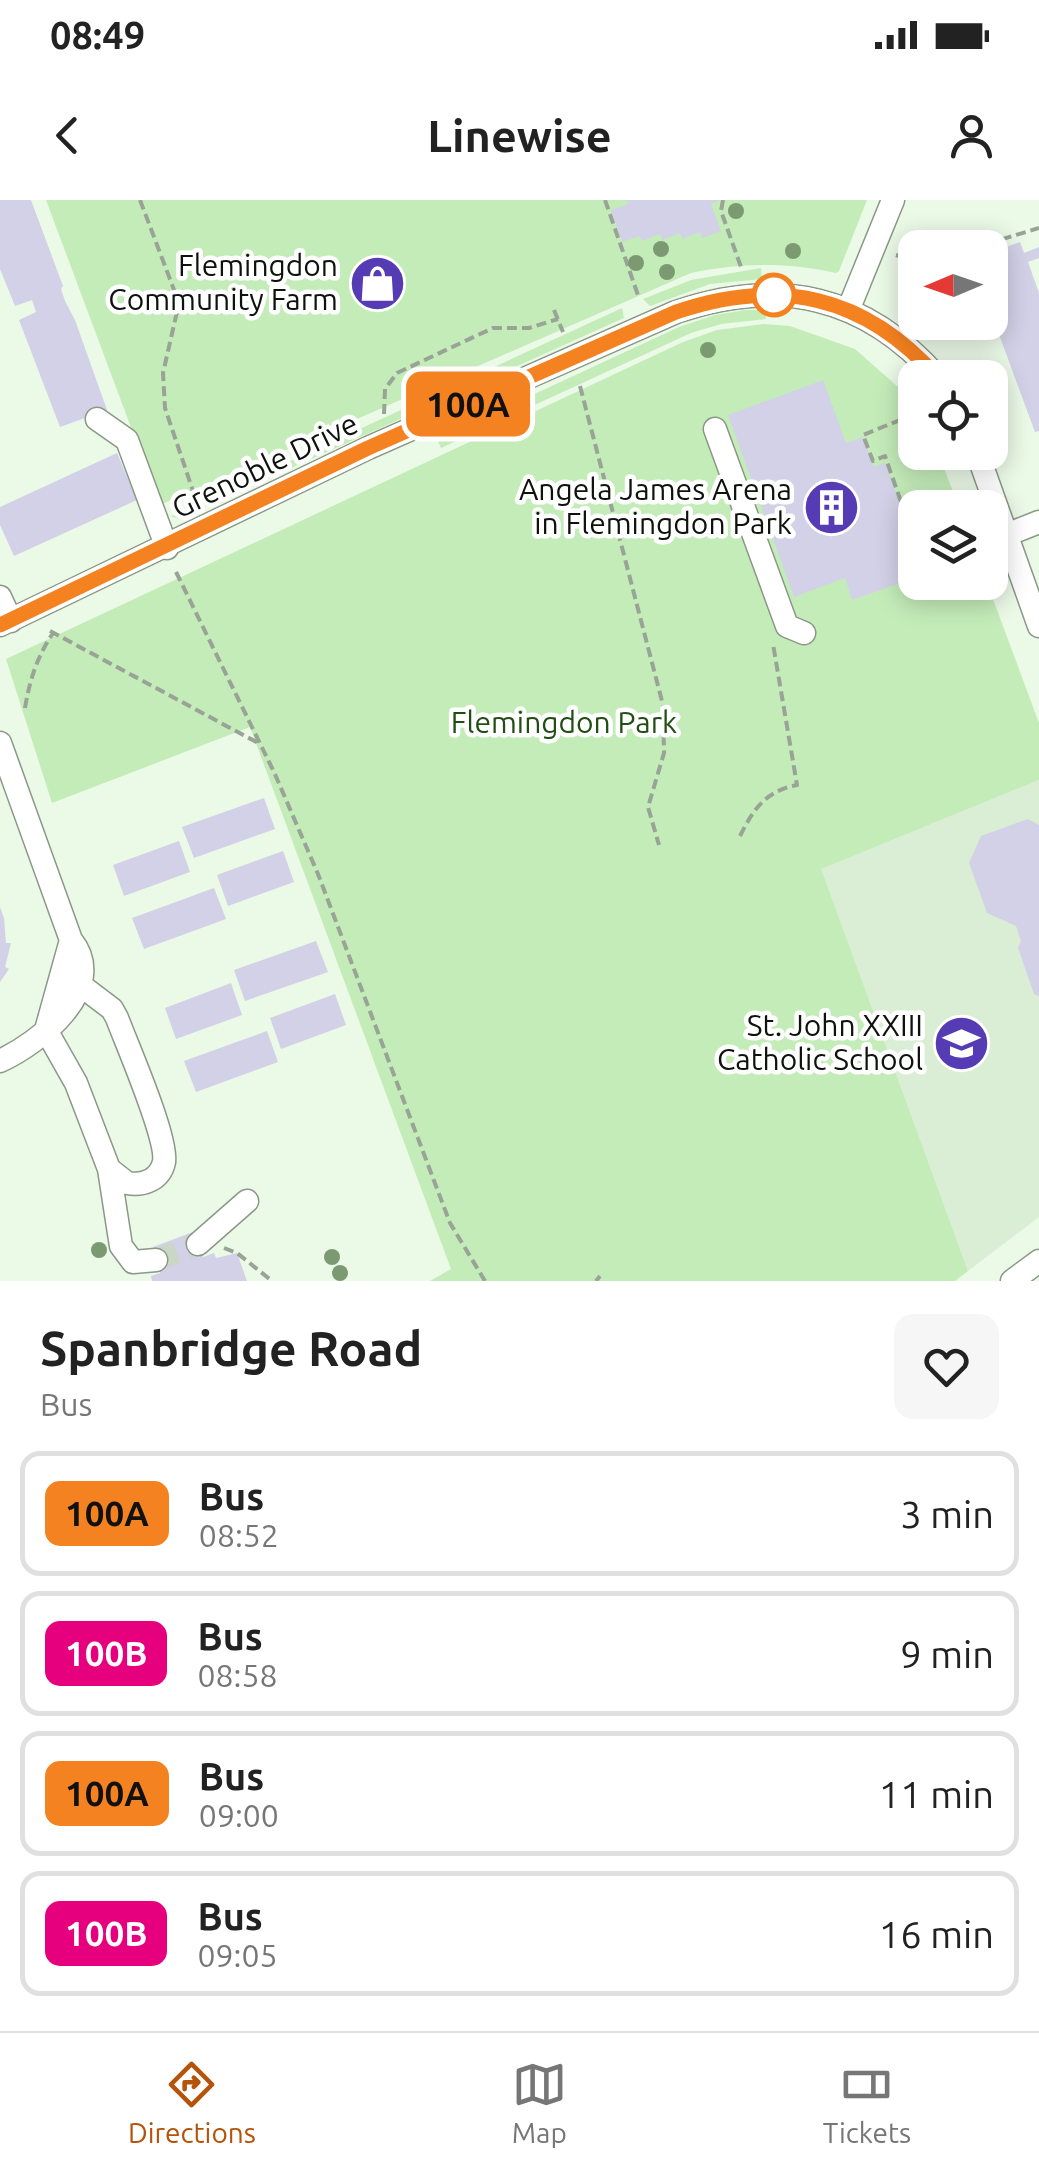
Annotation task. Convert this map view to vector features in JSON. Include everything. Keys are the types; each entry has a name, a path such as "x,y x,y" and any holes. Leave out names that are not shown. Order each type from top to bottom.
{"street":[{"path":"848,308 893,200"},
{"name":"Grenoble Drive","path":"5,623 368,448 676,312 712,300 756,294 797,296 848,308 904,341 921,360"},
{"path":"97,419 127,440 166,548"},
{"path":"715,429 795,630"},
{"path":"1008,533 1039,522"},
{"path":"1008,540 1039,626"},
{"path":"0,597 5,623"},
{"path":"0,743 10,799 71,940 80,951 80,984 65,1012 30,1046 0,1061"},
{"path":"71,940 46,1030 76,1083 109,1169 122,1251 133,1262 156,1260"},
{"path":"80,984 112,1009 117,1018 164,1153 161,1170 144,1183 127,1184 109,1169"},
{"path":"202,1242 247,1202"},
{"path":"1012,1281 1039,1261"}],"path":[{"path":"140,200 179,302 162,373 166,408 196,500"},
{"path":"604,200 639,298"},
{"path":"722,200 720,211 741,266"},
{"path":"1008,237 1039,228"},
{"path":"554,310 563,332"},
{"path":"384,414 382,397 390,380 430,356 493,328 529,328 558,319"},
{"path":"580,386 663,705 664,753 648,807 659,845"},
{"path":"898,421 864,434 873,461 885,456 898,493"},
{"path":"176,572 318,874 450,1223 486,1281"},
{"path":"740,836 753,809 775,789 797,785 771,631 795,630"},
{"path":"25,708 30,678 52,632 260,744"},
{"path":"202,1242 238,1253 272,1281"}],"shaded area":[{"name":"St. John XXIII Catholic School","path":"1039,780 1039,1217 968,1271 820,869"}],"green space":[{"path":"46,200 867,200 836,273 764,265 691,273 160,505"},
{"path":"761,268 762,279 710,284 650,306 643,299 691,280"},
{"path":"622,308 624,318 178,519 171,516"},
{"path":"745,310 765,310 766,319 721,324 691,333 441,448 437,439 679,327"},
{"name":"Flemingdon Park","path":"764,324 790,326 855,349 898,387 898,470 945,470 952,490 898,490 898,600 993,600 1039,723 1039,780 821,869 968,1271 955,1281 430,1281 451,1269 250,727 52,803 6,659 683,342 717,330"}],"building":[{"path":"0,200 31,200 107,410 60,427 19,320 36,312 32,300 15,306 0,269"},
{"path":"627,200 720,200 711,204 721,231 702,238 700,232 682,239 680,233 662,240 660,234 642,241 640,236 622,242 611,210 628,204"},
{"path":"1020,242 1024,253 1039,247 1039,258 1028,262 1039,293 1039,431 1035,432 1001,340 1008,340 1008,246"},
{"name":"Angela James Arena in Flemingdon Park","path":"823,380 846,443 863,437 874,467 885,463 898,499 898,584 852,600 845,578 794,597 728,415"},
{"path":"117,453 137,500 14,556 0,525 0,507"},
{"path":"264,798 275,829 194,858 182,827"},
{"path":"1028,819 1039,825 1039,996 1034,994 1018,948 1021,941 1016,926 987,913 969,863 981,836"},
{"path":"179,841 190,872 124,896 113,865"},
{"path":"283,851 294,882 228,906 217,875"},
{"path":"214,888 226,919 144,949 132,918"},
{"path":"0,907 6,943 11,943 5,967 9,969 0,982"},
{"path":"316,941 328,972 245,1001 234,970"},
{"path":"231,983 242,1015 176,1039 165,1008"},
{"path":"335,994 346,1025 281,1049 270,1018"},
{"path":"267,1031 278,1062 196,1092 184,1061"},
{"path":"193,1232 203,1257 237,1253 247,1281 152,1281 151,1276 160,1273 153,1247"}],"tunnel":[{"path":"156,1260 198,1244"}],"bus line":[{"name":"100A","path":"0,625 368,448 676,312 712,300 756,294 797,296 848,308 904,341 921,360"}],"place":[{"name":"Flemingdon Community Farm","path":"377,283"},
{"name":"Angela James Arena in Flemingdon Park","path":"831,507"},
{"name":"St. John XXIII Catholic School","path":"962,1043"}]}
